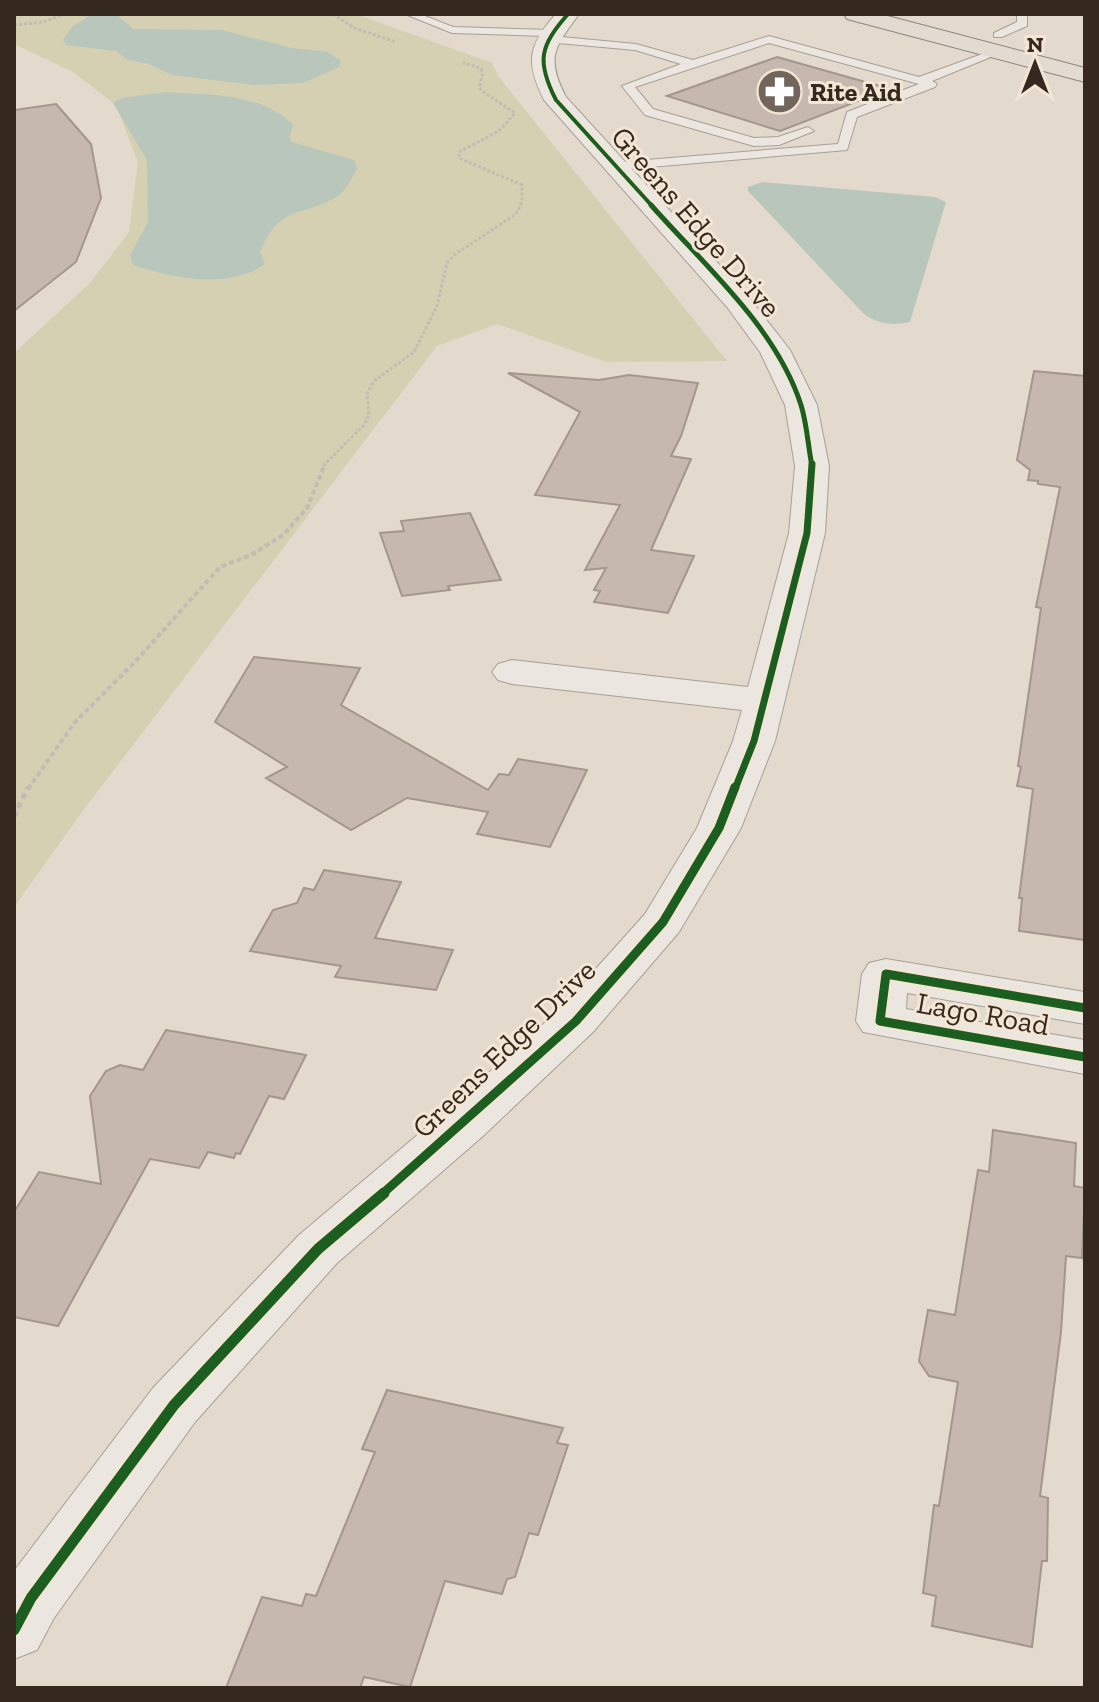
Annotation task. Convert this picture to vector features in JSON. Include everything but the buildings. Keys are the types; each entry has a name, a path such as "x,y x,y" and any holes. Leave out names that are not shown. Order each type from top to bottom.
{"main road":[{"path":"855,14 1085,58"},
{"path":"918,14 1085,75"}],"street":[{"name":"Greens Edge Drive","path":"14,1630 31,1598 174,1405 318,1249 465,1123 576,1021 663,922 719,828 754,741 807,533 812,466 801,405 775,350 737,301 556,100 543,77 541,54 555,29"},
{"path":"512,672 766,701"},
{"name":"Lago Road","path":"1085,1008 886,974 880,1021 1085,1057"}],"lane":[{"path":"410,14 452,30 555,29 636,47 693,64"},
{"path":"441,26 456,14"},
{"path":"920,81 997,43 1023,24 1022,14"},
{"path":"808,131 779,141 754,142 649,112 628,86 769,39 931,84 830,122"},
{"path":"615,166 843,147 851,115"}],"path":[{"path":"14,25 43,22 64,14"},
{"path":"333,14 345,27 373,33 400,44"},
{"path":"14,817 33,778 75,722 135,662 220,567 251,555 283,535 307,508 323,466 364,425 369,415 367,394 374,381 414,352 437,306 447,263 454,255 516,214 522,202 522,185 459,158 459,152 471,142 509,126 515,113 482,93 479,87 483,73 480,68 453,61"}],"shaded area":[{"path":"14,14 356,14 492,63 498,76 727,361 606,362 497,324 437,346 82,812 14,907 14,353 89,284 129,232 138,162 116,105 73,72 14,44"},
{"path":"92,14 117,15 133,29 221,30 296,49 326,51 341,61 339,67 303,83 254,85 172,75 149,64 128,60 116,51 66,45 63,40 72,27"},
{"path":"165,92 233,97 266,106 293,125 289,138 292,142 354,160 357,169 339,195 293,214 275,226 260,253 265,264 250,272 234,277 200,279 133,265 130,255 148,222 147,160 113,103 122,98"},
{"path":"762,182 935,197 946,202 910,322 886,323 864,314 748,191 748,187"}],"cycle path":[{"path":"14,1630 31,1598 174,1405 318,1249 465,1123 576,1021 663,922 719,828 754,741 807,533 812,466 801,405 775,350 737,301 556,100 544,75 542,54 550,35 568,14"},
{"path":"1085,1008 886,974 880,1021 1085,1057"}],"place":[{"name":"Rite Aid","path":"779,92"}]}
